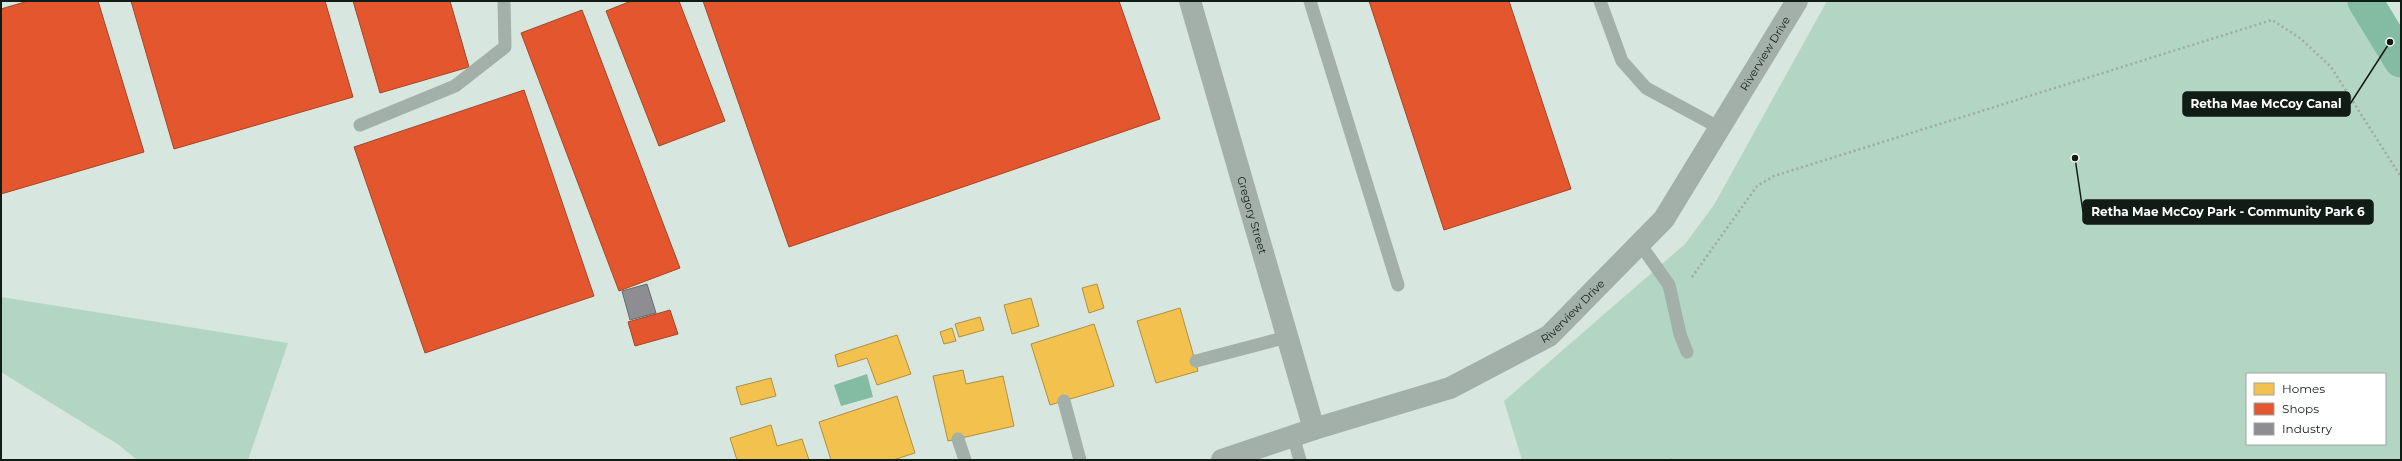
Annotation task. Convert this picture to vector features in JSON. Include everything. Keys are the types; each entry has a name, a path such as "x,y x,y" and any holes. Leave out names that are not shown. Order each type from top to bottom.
{"street":[{"name":"Gregory Street","path":"1190,1 1314,429"},
{"name":"Riverview Drive","path":"1222,460 1314,429 1450,388 1549,336 1664,219 1797,1"}],"lane":[{"path":"360,125 455,86 505,47 504,1"},
{"path":"1310,1 1398,285"},
{"path":"1600,1 1622,61 1646,88 1720,128"},
{"path":"1640,244 1669,285 1687,352"},
{"path":"1196,361 1288,337"},
{"path":"1064,401 1080,460"},
{"path":"1293,436 1300,460"},
{"path":"958,439 965,460"}],"path":[{"path":"1673,303 1757,186 1774,176 2272,20 2300,38 2331,67 2401,177"}],"shaded area":[{"path":"1827,1 2365,1 2401,60 2401,460 1522,460 1504,401 1685,244 1714,205"},
{"path":"1,297 288,343 248,460 137,460 119,445 1,372"},
{"path":"867,374 873,397 841,406 834,385"}],"building: Homes":[{"path":"1097,284 1104,308 1089,313 1082,288"},
{"path":"1031,298 1039,326 1012,334 1004,305"},
{"path":"1180,308 1198,371 1156,383 1137,321"},
{"path":"980,317 984,330 959,337 955,324"},
{"path":"1094,324 1114,386 1050,405 1031,344"},
{"path":"952,328 956,341 944,344 940,332"},
{"path":"897,335 911,374 877,385 867,358 838,367 835,355"},
{"path":"963,370 966,384 1003,376 1014,426 948,441 933,376"},
{"path":"771,378 776,396 741,405 736,387"},
{"path":"897,396 915,453 893,460 831,460 819,422"},
{"path":"771,425 777,446 802,439 809,460 737,460 730,438"}],"building: Shops":[{"path":"28,1 98,1 144,152 1,194 1,9"},
{"path":"131,1 325,1 353,97 174,149"},
{"path":"353,1 450,1 469,67 380,93"},
{"path":"631,1 679,1 725,121 659,146 606,11"},
{"path":"703,1 1119,1 1160,119 789,247"},
{"path":"1369,1 1509,1 1571,189 1444,230"},
{"path":"582,10 680,268 619,291 521,33"},
{"path":"524,90 594,296 425,353 354,147"},
{"path":"670,310 678,334 635,346 628,322"}],"building: Industry":[{"path":"647,284 656,313 630,320 622,291"}],"waterway":[{"path":"2365,1 2401,60"}],"place":[{"name":"Retha Mae McCoy Canal","path":"2390,42"},
{"name":"Retha Mae McCoy Park - Community Park 6","path":"2075,158"}]}
